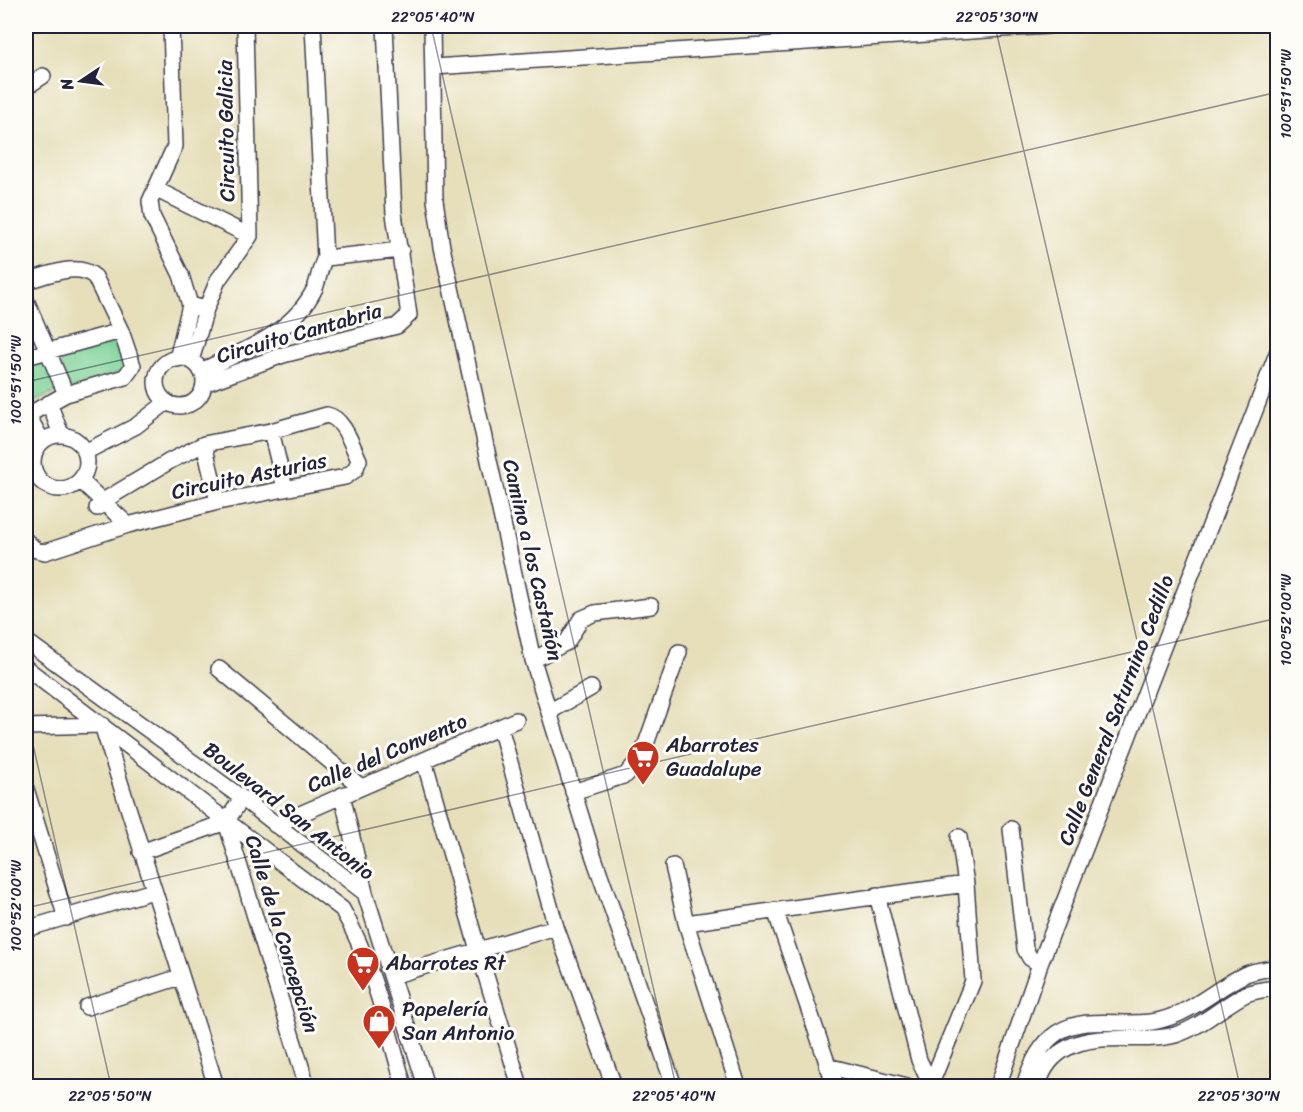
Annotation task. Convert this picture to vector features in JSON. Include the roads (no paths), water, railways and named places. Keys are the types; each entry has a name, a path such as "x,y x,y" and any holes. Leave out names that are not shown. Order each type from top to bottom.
{"street":[{"path":"171,26 175,146 150,201 152,216 181,275 190,305 194,369 200,395 191,404 179,406 167,402 158,391 156,378 164,365 194,369"},
{"name":"Circuito Galicia","path":"155,189 249,236 245,26"},
{"name":"Circuito Cantabria","path":"194,369 275,335 301,311 315,287 325,258 313,26"},
{"name":"Circuito Cantabria","path":"194,369 283,355 397,326 409,315 392,191 386,26"},
{"name":"Camino a los Castañón","path":"432,26 435,200 442,247 533,660 591,849 675,1086"},
{"path":"434,67 1048,26"},
{"path":"26,87 43,76"},
{"path":"194,369 206,309 218,280 249,236"},
{"path":"325,258 401,250"},
{"path":"26,281 78,269 89,272 94,277 133,360 133,366 125,377 66,394 27,416 42,441"},
{"path":"26,300 66,394"},
{"path":"190,305 206,309"},
{"path":"26,357 121,331"},
{"path":"275,335 283,355"},
{"name":"Calle General Saturnino Cedillo","path":"998,1086 1040,964 1278,351"},
{"path":"85,452 136,426 167,402"},
{"path":"49,403 61,434"},
{"name":"Circuito Asturias","path":"26,541 36,550 45,552 123,527 218,502 345,477 355,470 359,460 339,422 333,416 327,416 272,431 204,444 170,461 100,504"},
{"path":"272,431 285,488"},
{"path":"61,434 76,439 85,452 87,463 77,483 55,489 30,475 33,459 42,441 61,434"},
{"path":"204,444 218,502"},
{"path":"77,483 123,527"},
{"path":"533,660 567,642 581,619 595,612 651,606"},
{"name":"Boulevard San Antonio","path":"26,641 242,798 365,893 426,1086"},
{"path":"573,792 626,775 642,755 679,652"},
{"path":"26,668 342,909 357,935 390,1032 403,1086"},
{"path":"219,669 361,787"},
{"path":"549,712 591,688"},
{"name":"Calle del Convento","path":"275,825 516,720"},
{"path":"26,727 102,725"},
{"path":"102,725 216,1086"},
{"path":"500,727 556,927 614,1086"},
{"path":"424,760 478,950 520,1086"},
{"path":"26,789 66,918"},
{"path":"342,795 365,893"},
{"name":"Calle de la Concepción","path":"242,798 226,822 307,1086"},
{"path":"141,852 226,822"},
{"path":"1011,829 1025,949 1030,958 1040,964"},
{"path":"930,1086 973,981 966,884 959,837"},
{"path":"673,866 686,923 738,1086"},
{"path":"686,923 966,884"},
{"path":"26,929 153,891"},
{"path":"877,895 919,1060 930,1086"},
{"path":"775,910 827,1066 836,1086"},
{"path":"392,976 556,927"},
{"path":"1024,1086 1036,1054 1059,1032 1096,1022 1138,1024 1163,1020 1199,1004 1246,974 1278,968"},
{"path":"87,1007 180,977"},
{"path":"1038,1086 1050,1061 1066,1048 1088,1040 1130,1040 1178,1034 1249,993 1278,988"},
{"path":"390,1032 408,1026"},
{"path":"827,1066 907,1086"}],"place":[{"name":"Abarrotes Guadalupe","path":"643,786"},
{"name":"Abarrotes Rt","path":"363,992"},
{"name":"Papelería San Antonio","path":"379,1050"}]}
